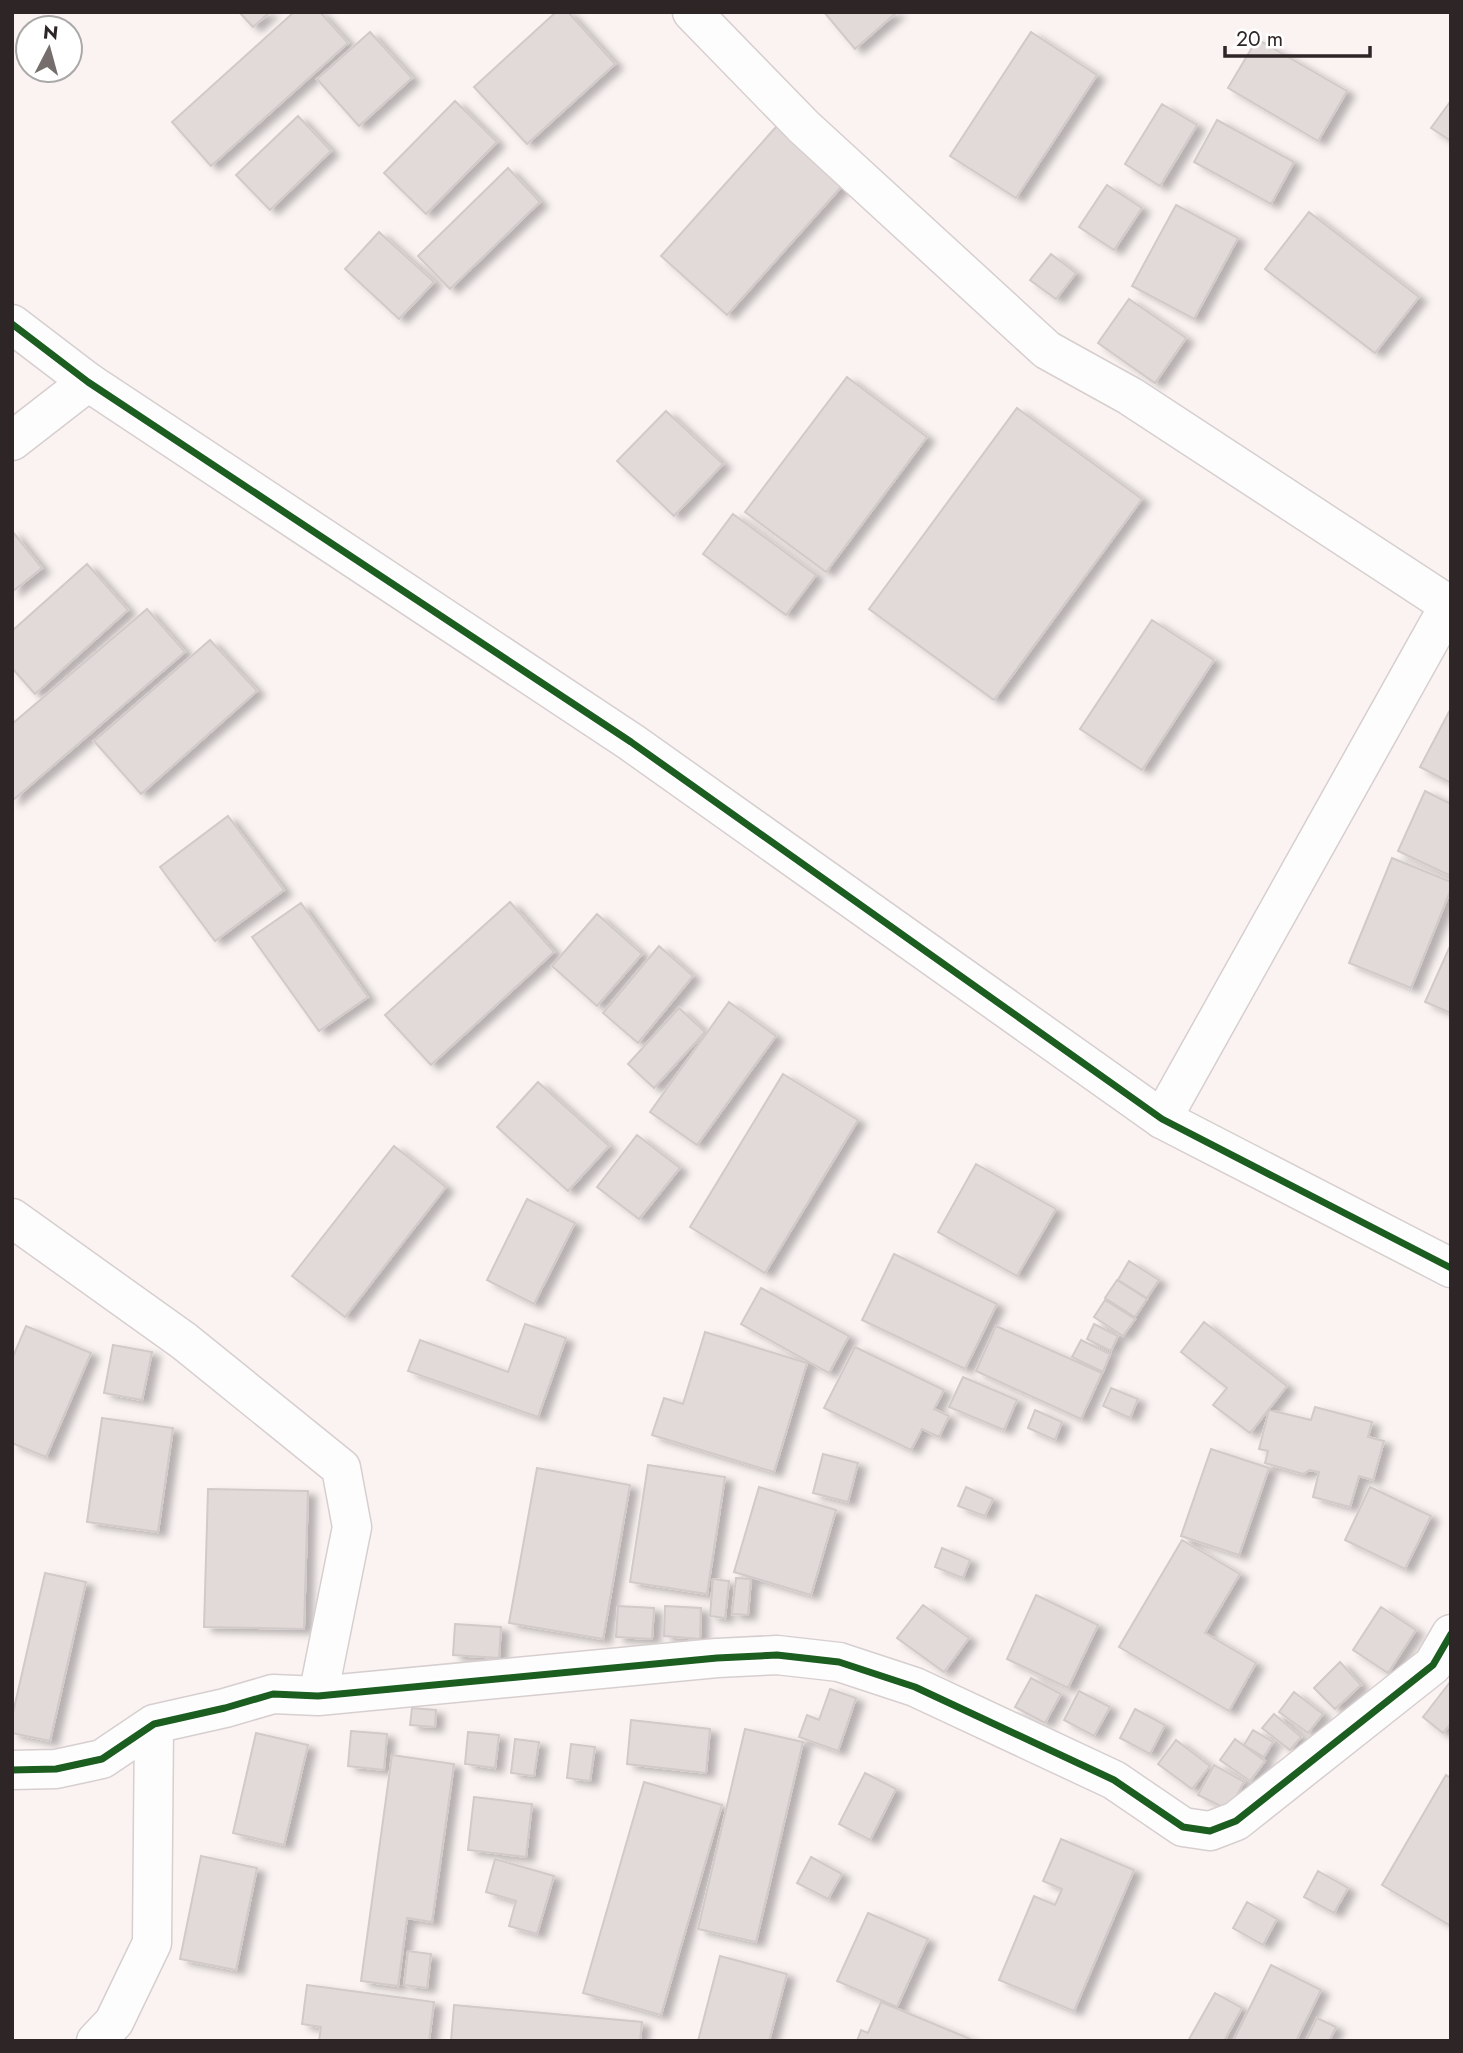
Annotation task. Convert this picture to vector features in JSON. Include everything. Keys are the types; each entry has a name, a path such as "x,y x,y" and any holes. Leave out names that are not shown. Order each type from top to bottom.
{"street":[{"path":"692,12 804,127 1047,351 1130,396 1450,603 1162,1119"},
{"path":"12,324 88,382 631,742 1162,1119 1451,1268"},
{"path":"12,441 88,382"},
{"path":"12,1218 184,1341 341,1468 352,1527 318,1696"},
{"path":"12,1770 56,1769 102,1759 154,1724 273,1694 318,1696 717,1658 777,1655 839,1662 915,1687 1114,1780 1182,1827 1210,1830 1237,1821 1433,1665 1451,1634"},
{"path":"96,2041 114,2022 152,1943 154,1724"}],"building":[{"path":"239,12 270,12 253,27"},
{"path":"294,12 320,12 348,43 211,166 172,122"},
{"path":"556,12 568,12 615,64 527,144 474,87"},
{"path":"824,12 897,12 855,49"},
{"path":"370,32 412,78 359,126 317,79"},
{"path":"1031,32 1097,75 1016,198 950,156"},
{"path":"1257,39 1347,91 1318,141 1228,88"},
{"path":"455,101 497,142 426,214 384,173"},
{"path":"1451,103 1451,141 1431,128"},
{"path":"1162,104 1197,125 1160,186 1125,164"},
{"path":"298,116 331,151 270,210 236,175"},
{"path":"784,118 850,177 727,315 661,256"},
{"path":"1217,120 1294,162 1271,204 1194,162"},
{"path":"508,168 540,202 450,289 418,256"},
{"path":"1107,185 1142,208 1114,250 1079,227"},
{"path":"1176,205 1238,238 1194,319 1132,286"},
{"path":"1309,212 1419,297 1375,353 1265,269"},
{"path":"379,232 434,282 399,319 345,269"},
{"path":"1051,254 1076,273 1056,299 1030,280"},
{"path":"1129,299 1186,338 1155,383 1098,343"},
{"path":"847,377 927,437 826,572 745,512"},
{"path":"1017,408 1142,499 994,700 869,609"},
{"path":"666,411 723,464 674,516 617,461"},
{"path":"733,514 816,575 786,615 703,554"},
{"path":"12,531 42,568 12,592"},
{"path":"87,564 128,610 35,694 12,668 12,631"},
{"path":"147,609 185,652 12,801 12,724"},
{"path":"1152,620 1214,660 1142,770 1080,729"},
{"path":"210,640 257,691 141,794 94,741"},
{"path":"1451,710 1451,783 1420,767"},
{"path":"1425,791 1451,804 1451,876 1398,851"},
{"path":"228,816 284,890 215,941 160,867"},
{"path":"1392,858 1451,882 1451,889 1411,988 1349,963"},
{"path":"510,902 554,952 431,1065 385,1015"},
{"path":"301,903 368,997 319,1031 252,937"},
{"path":"597,914 642,954 597,1006 552,966"},
{"path":"1451,944 1451,1013 1425,1002"},
{"path":"659,946 693,976 638,1043 603,1013"},
{"path":"729,1002 776,1036 697,1145 650,1112"},
{"path":"679,1008 705,1032 654,1088 628,1064"},
{"path":"783,1074 858,1120 765,1273 690,1227"},
{"path":"538,1082 609,1146 568,1191 497,1127"},
{"path":"637,1135 680,1168 639,1219 597,1187"},
{"path":"394,1146 446,1187 345,1317 292,1276"},
{"path":"976,1164 1056,1209 1017,1276 938,1232"},
{"path":"527,1199 575,1223 534,1304 487,1280"},
{"path":"894,1254 997,1304 965,1369 862,1320"},
{"path":"1129,1261 1159,1280 1147,1298 1118,1280"},
{"path":"1117,1280 1147,1299 1135,1317 1105,1298"},
{"path":"761,1288 849,1336 829,1373 741,1324"},
{"path":"1105,1300 1135,1319 1123,1336 1094,1317"},
{"path":"1204,1322 1287,1386 1250,1433 1213,1405 1227,1388 1181,1352"},
{"path":"525,1324 566,1338 538,1417 408,1371 420,1340 508,1372"},
{"path":"1094,1324 1118,1336 1111,1351 1087,1339"},
{"path":"26,1326 91,1353 46,1457 12,1443 12,1359"},
{"path":"996,1326 1102,1373 1081,1419 976,1371"},
{"path":"705,1332 807,1363 774,1472 652,1435 664,1398 683,1404"},
{"path":"1081,1340 1110,1354 1103,1372 1072,1357"},
{"path":"113,1345 152,1352 142,1400 104,1393"},
{"path":"855,1347 944,1390 934,1409 949,1416 939,1437 922,1429 911,1450 824,1408"},
{"path":"963,1377 1017,1400 1004,1430 949,1407"},
{"path":"1111,1388 1138,1399 1130,1418 1103,1406"},
{"path":"1315,1407 1372,1422 1368,1437 1384,1441 1373,1480 1359,1476 1350,1507 1313,1497 1319,1472 1310,1470 1303,1474 1265,1463 1268,1451 1259,1449 1269,1410 1311,1420"},
{"path":"1035,1410 1062,1422 1055,1440 1028,1428"},
{"path":"102,1418 173,1428 158,1532 87,1522"},
{"path":"1211,1449 1269,1468 1239,1555 1181,1536"},
{"path":"823,1454 858,1463 848,1502 813,1493"},
{"path":"648,1465 725,1477 707,1594 630,1582"},
{"path":"537,1468 630,1485 603,1639 509,1623"},
{"path":"759,1487 836,1510 811,1595 734,1572"},
{"path":"966,1487 993,1499 985,1516 958,1506"},
{"path":"1370,1487 1431,1516 1405,1569 1345,1540"},
{"path":"208,1489 308,1491 304,1629 204,1627"},
{"path":"1182,1540 1240,1574 1205,1633 1256,1663 1229,1711 1119,1647"},
{"path":"942,1548 970,1560 963,1578 935,1567"},
{"path":"45,1573 86,1582 50,1741 12,1733 12,1717"},
{"path":"736,1578 751,1579 748,1615 732,1614"},
{"path":"713,1579 729,1581 725,1618 710,1616"},
{"path":"1036,1595 1098,1625 1068,1688 1007,1659"},
{"path":"923,1605 969,1638 944,1672 897,1638"},
{"path":"618,1606 654,1608 652,1639 616,1637"},
{"path":"665,1606 701,1608 700,1639 664,1636"},
{"path":"1381,1607 1416,1630 1388,1673 1353,1650"},
{"path":"455,1624 501,1627 499,1658 453,1655"},
{"path":"1340,1662 1361,1685 1335,1709 1314,1688"},
{"path":"1031,1678 1061,1694 1045,1723 1015,1707"},
{"path":"1451,1681 1451,1723 1443,1733 1423,1717"},
{"path":"830,1689 856,1698 838,1751 799,1737 807,1715 819,1720"},
{"path":"1079,1691 1110,1707 1094,1736 1064,1720"},
{"path":"1294,1692 1323,1714 1308,1733 1279,1712"},
{"path":"412,1708 436,1710 435,1727 410,1725"},
{"path":"1135,1709 1165,1725 1150,1754 1120,1738"},
{"path":"1274,1714 1301,1737 1290,1750 1262,1728"},
{"path":"631,1720 710,1729 706,1773 627,1764"},
{"path":"745,1729 803,1742 756,1942 698,1929"},
{"path":"1253,1730 1273,1742 1264,1757 1244,1745"},
{"path":"351,1731 387,1734 384,1770 348,1766"},
{"path":"468,1732 499,1735 495,1768 465,1764"},
{"path":"256,1733 308,1745 284,1845 233,1833"},
{"path":"515,1739 539,1742 534,1776 511,1773"},
{"path":"1235,1739 1265,1761 1250,1781 1220,1760"},
{"path":"1176,1740 1210,1766 1192,1789 1158,1764"},
{"path":"571,1744 595,1747 590,1781 567,1778"},
{"path":"392,1755 454,1764 432,1922 407,1918 398,1986 361,1981"},
{"path":"1214,1765 1244,1782 1229,1810 1198,1795"},
{"path":"865,1773 896,1789 870,1840 839,1824"},
{"path":"1446,1775 1451,1778 1451,1926 1382,1885"},
{"path":"644,1782 722,1805 661,2015 583,1993"},
{"path":"474,1797 532,1804 526,1857 468,1850"},
{"path":"1061,1839 1134,1870 1074,2011 999,1980 1034,1896 1055,1905 1062,1889 1043,1881"},
{"path":"201,1856 257,1868 236,1970 180,1959"},
{"path":"811,1857 842,1874 828,1899 797,1883"},
{"path":"495,1859 554,1876 537,1934 509,1926 516,1901 486,1892"},
{"path":"1318,1871 1348,1888 1334,1913 1304,1897"},
{"path":"1247,1902 1277,1919 1263,1945 1233,1928"},
{"path":"868,1913 928,1939 897,2007 837,1981"},
{"path":"408,1951 431,1954 427,1988 404,1985"},
{"path":"720,1956 787,1974 769,2041 698,2041"},
{"path":"1271,1965 1321,1990 1296,2041 1233,2041"},
{"path":"307,1985 434,2002 429,2041 319,2041 321,2027 302,2024"},
{"path":"1215,1993 1242,2008 1224,2041 1188,2041"},
{"path":"881,2002 975,2041 857,2041 861,2030 868,2033"},
{"path":"454,2005 642,2022 640,2041 451,2041"},
{"path":"1317,2018 1336,2027 1329,2041 1306,2041"}],"cycle path":[{"path":"12,324 88,382 631,742 1162,1119 1451,1268"},
{"path":"12,1770 56,1769 102,1759 154,1724 273,1694 318,1696 717,1658 777,1655 839,1662 915,1687 1114,1780 1183,1827 1210,1831 1236,1821 1433,1665 1451,1634"}]}
